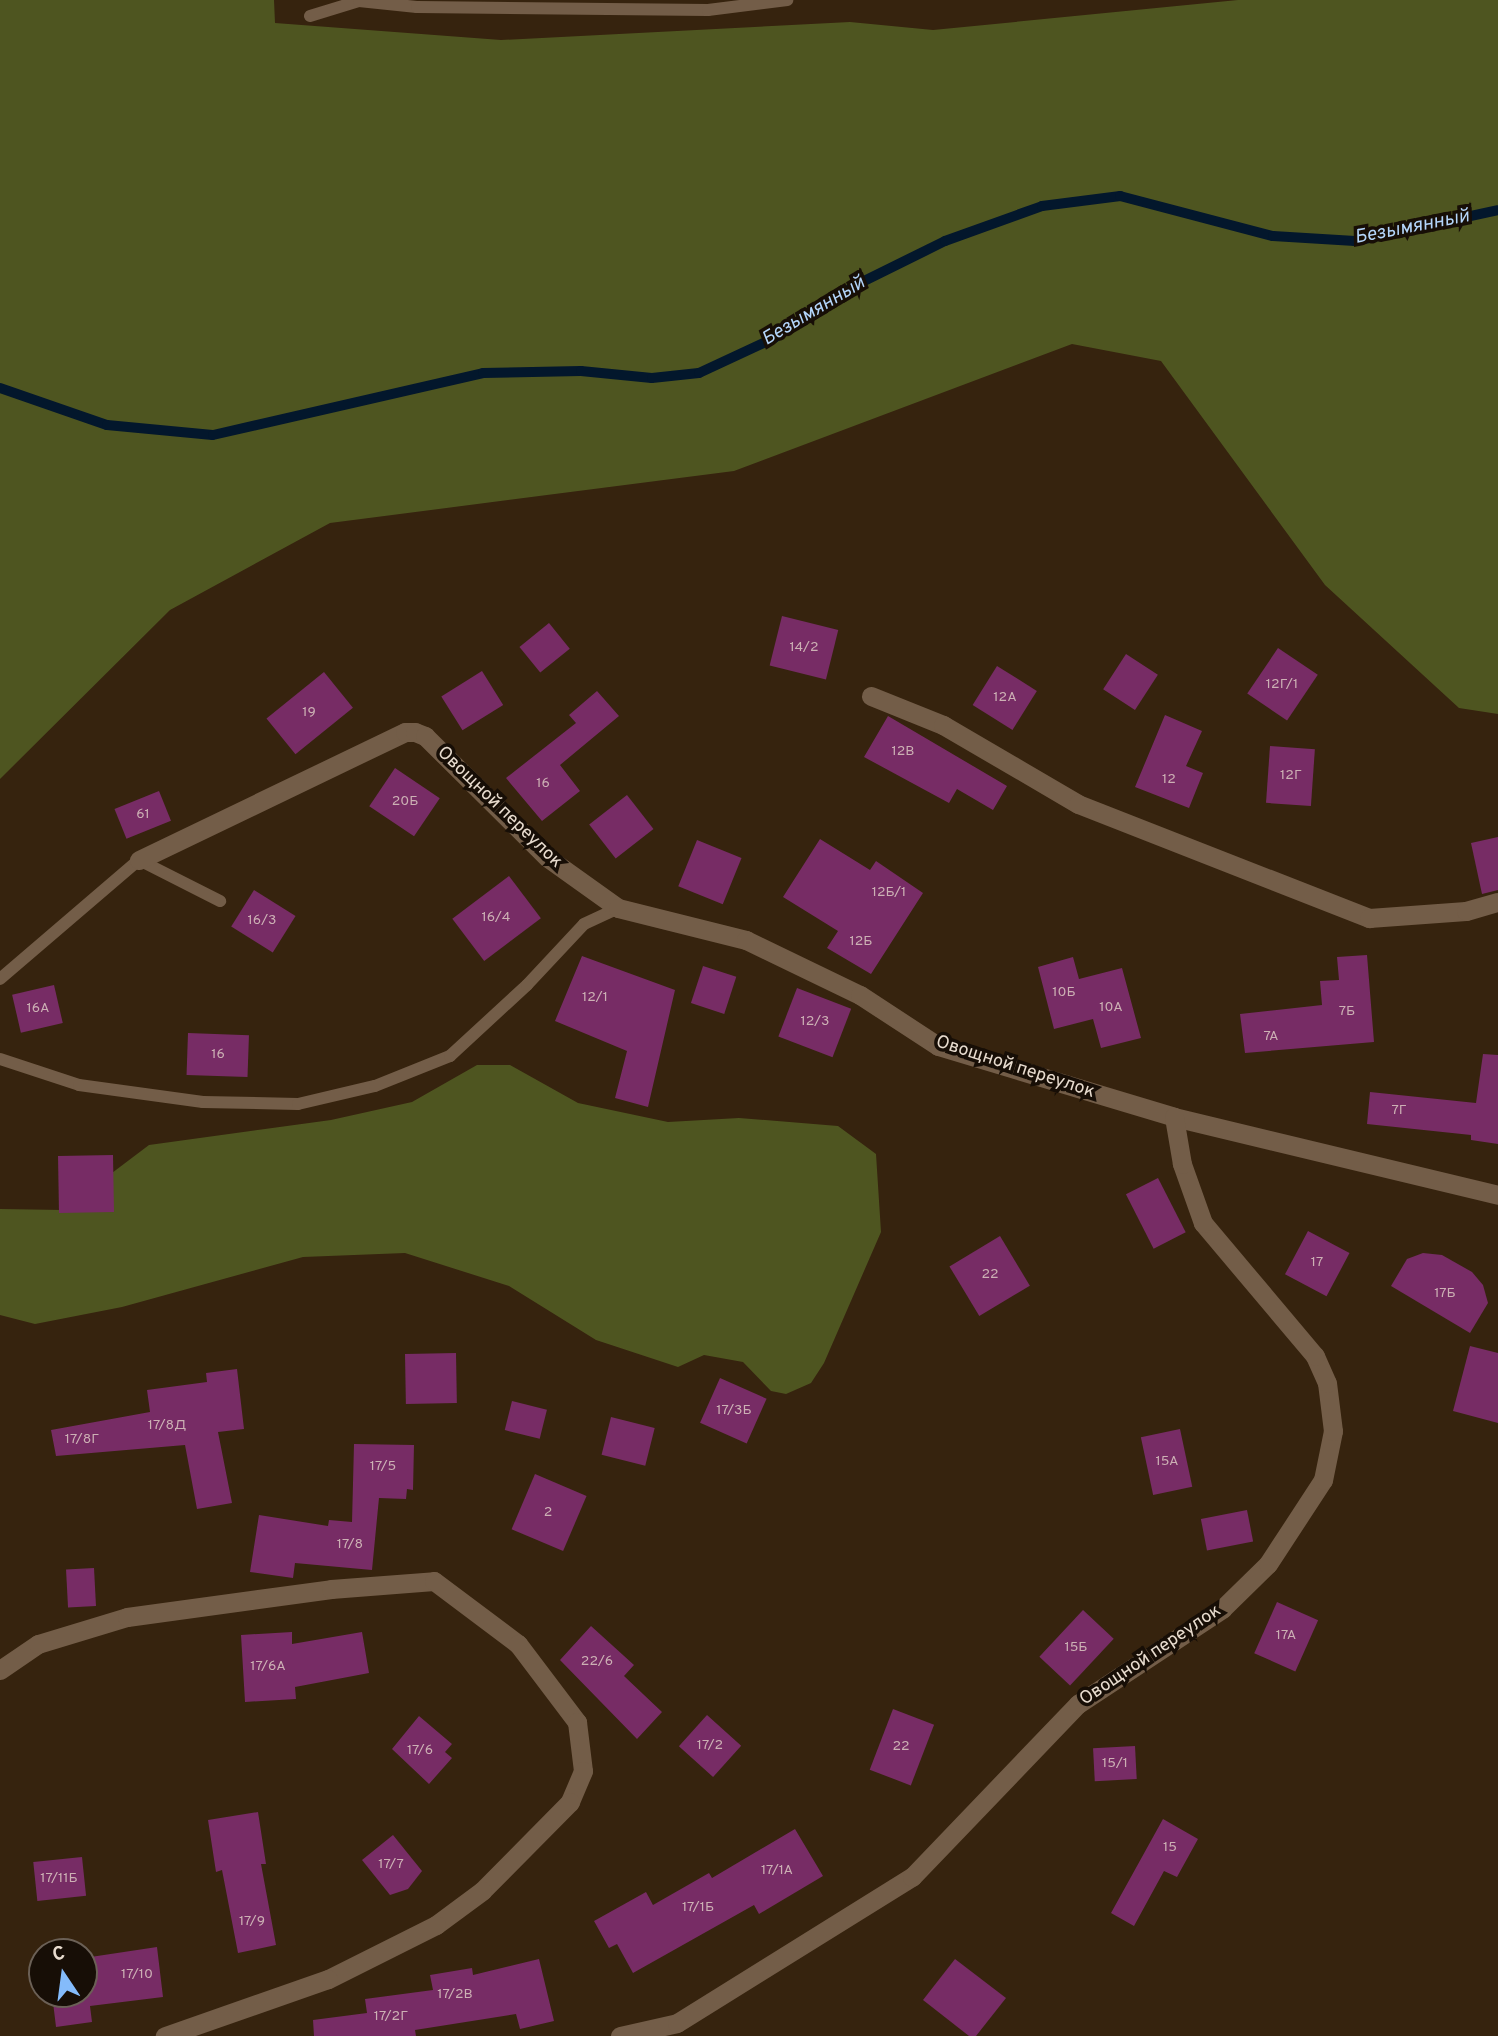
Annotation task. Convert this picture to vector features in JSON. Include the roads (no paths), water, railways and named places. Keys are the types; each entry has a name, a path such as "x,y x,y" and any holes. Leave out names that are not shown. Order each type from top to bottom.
{"street":[{"path":"871,696 943,725 1078,804 1369,918 1466,911 1498,902"},
{"name":"Овощной переулок","path":"139,860 405,732 415,732 425,736 548,858 618,908 747,940 860,995 938,1046 1174,1117 1498,1195"},
{"name":"Овощной переулок","path":"620,2036 677,2023 912,1877 1078,1704 1222,1609 1268,1564 1324,1480 1333,1431 1327,1383 1315,1356 1203,1223 1182,1164 1174,1117"},
{"path":"0,1670 38,1644 127,1617 331,1589 434,1581 518,1644 577,1722 583,1771 570,1802 482,1891 436,1925 328,1979 165,2036"}],"lane":[{"path":"310,16 359,1 417,7 708,10 787,0"},
{"path":"0,979 139,860 220,901"},
{"path":"0,1059 79,1085 203,1102 298,1104 375,1086 450,1056 584,924 618,908"}],"waterway":[{"name":"Безымянный","path":"0,388 107,425 213,435 483,373 581,371 652,378 699,373 774,338 856,285 945,241 1042,206 1120,196 1273,236 1355,241 1498,210"}]}
